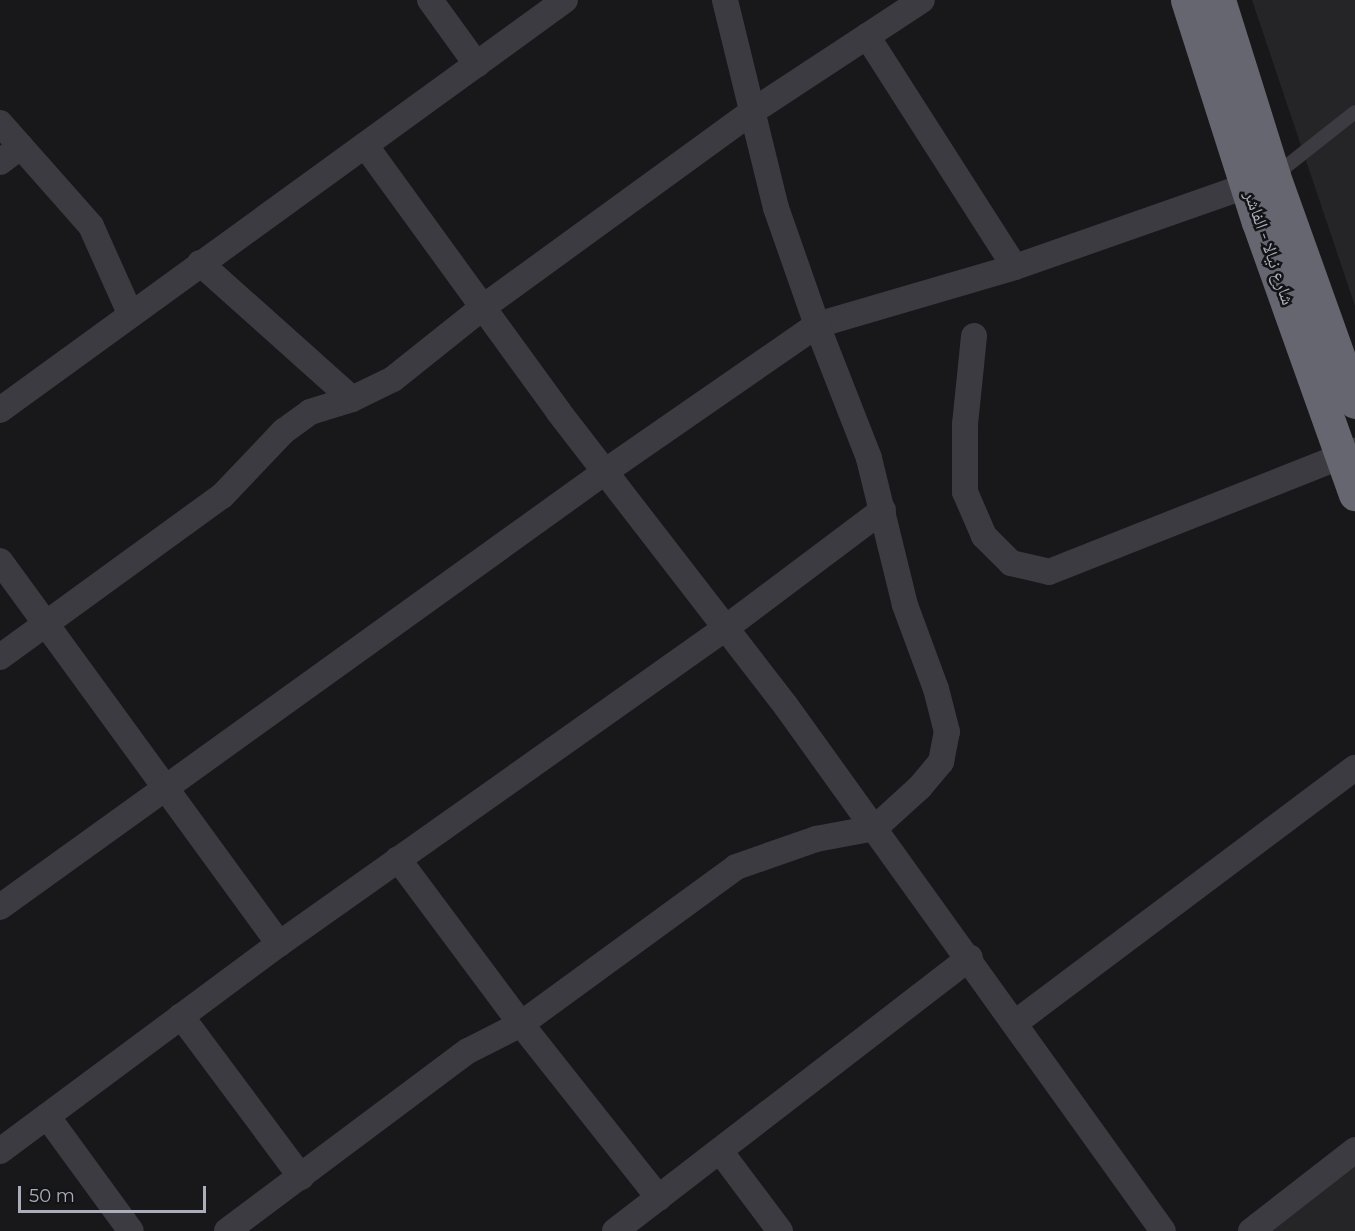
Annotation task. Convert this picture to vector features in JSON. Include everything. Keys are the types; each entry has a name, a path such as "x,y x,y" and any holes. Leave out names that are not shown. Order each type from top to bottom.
{"highway":[{"name":"شارع نيالا - الفاشر","path":"1187,0 1355,402"},
{"name":"شارع نيالا - الفاشر","path":"1218,0 1261,181 1258,222 1349,454 1355,494"}],"street":[{"path":"430,0 477,65"},
{"path":"0,410 130,313 565,0"},
{"path":"227,1231 468,1051 522,1024 736,867 816,839 875,828 920,787 941,762 947,732 936,689 905,605 869,458 817,325 776,208 725,0"},
{"path":"0,657 222,496 284,432 310,412 352,399 393,379 482,308 753,111 922,0"},
{"path":"867,36 1015,267"},
{"path":"0,123 91,226 130,313"},
{"path":"365,145 482,308 727,627 875,828 1164,1231"},
{"path":"0,162 21,146"},
{"path":"0,907 606,471 817,325 1015,267 1261,181"},
{"path":"200,263 352,399"},
{"path":"975,336 965,424 965,492 984,536 1011,563 1049,572 1349,454"},
{"path":"0,1151 279,944 727,627 883,510"},
{"path":"0,561 167,787 279,944"},
{"path":"1015,1023 1355,768"},
{"path":"398,859 522,1024 659,1198"},
{"path":"615,1231 970,958"},
{"path":"181,1016 302,1177"},
{"path":"47,1116 131,1231"},
{"path":"1251,1231 1355,1150"},
{"path":"720,1151 780,1231"}],"lane":[{"path":"1261,181 1355,112"}],"shaded area":[{"path":"1252,0 1355,0 1355,306"},
{"path":"1355,1153 1355,1231 1256,1231"}]}
